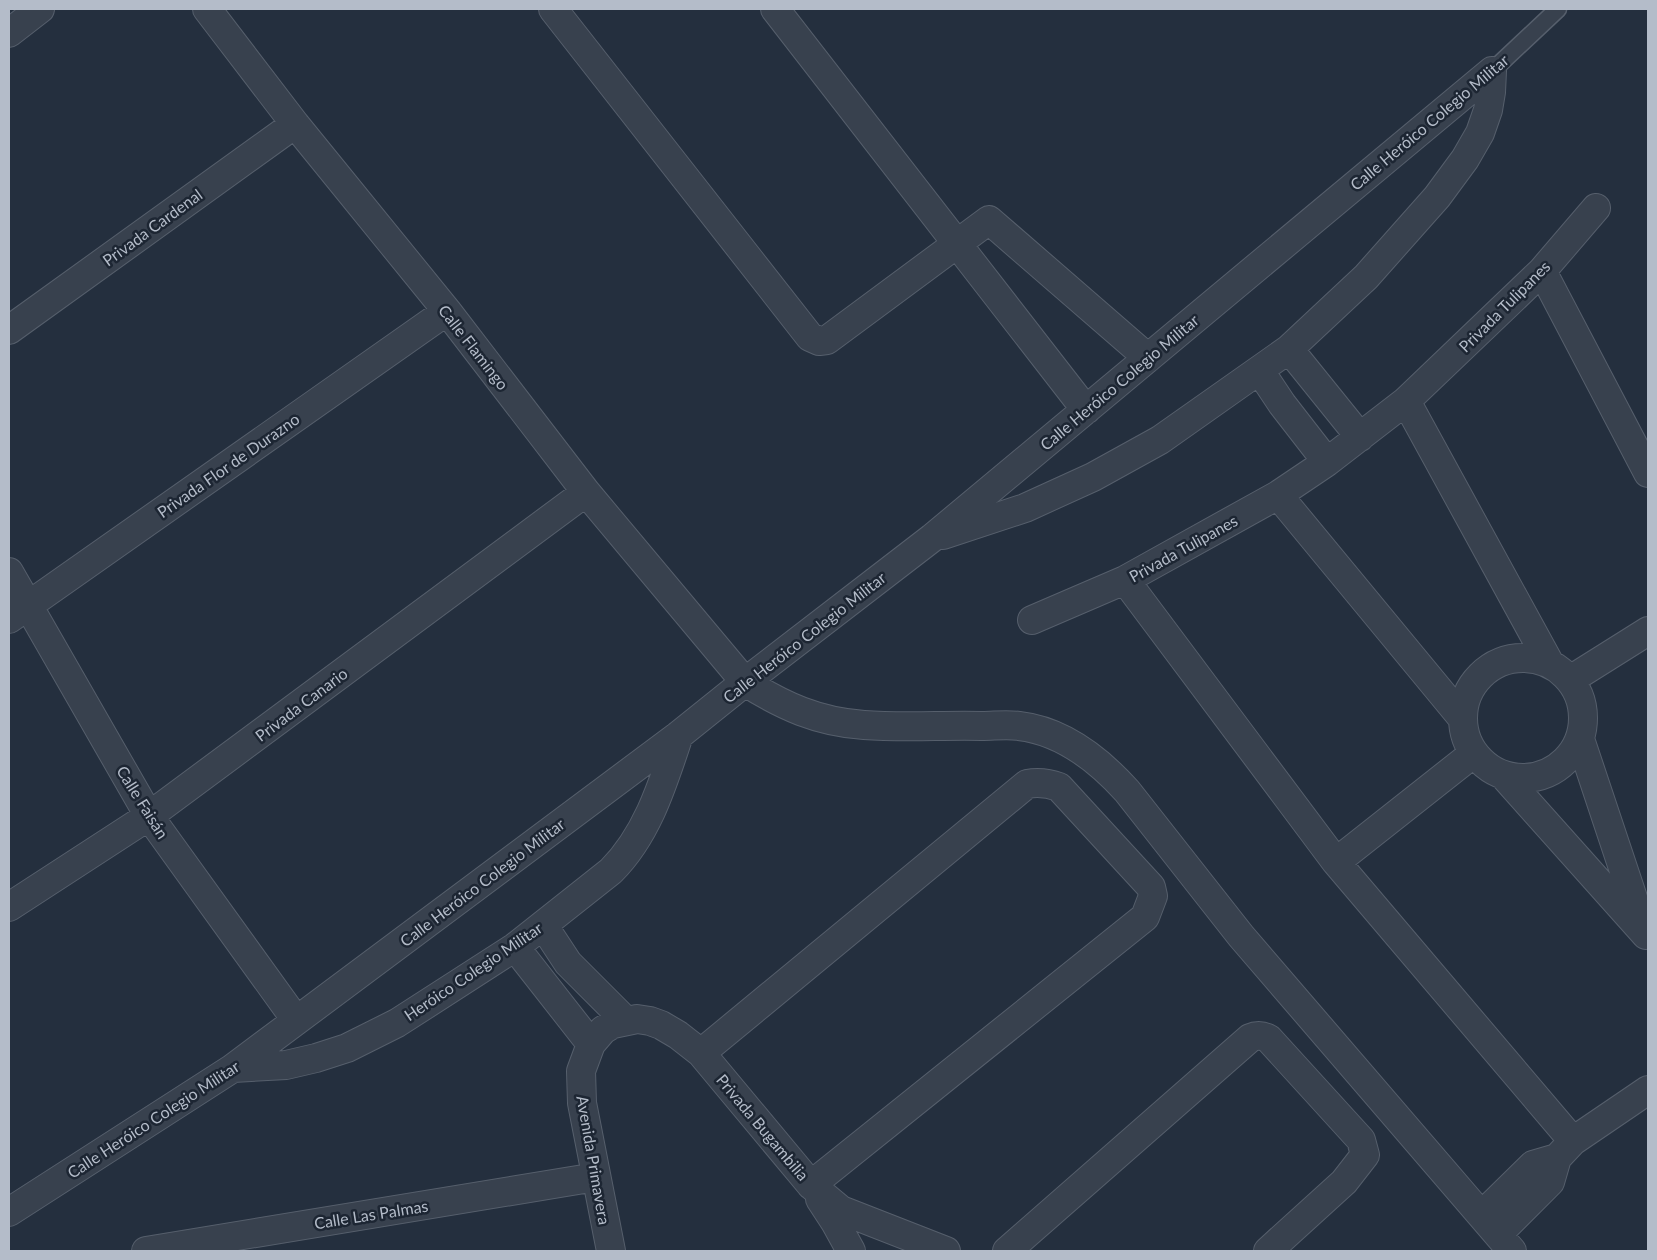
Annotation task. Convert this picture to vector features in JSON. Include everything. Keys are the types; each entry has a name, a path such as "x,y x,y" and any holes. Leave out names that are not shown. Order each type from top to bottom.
{"street":[{"path":"9,33 40,9"},
{"name":"Calle Flamingo","path":"207,9 295,124 447,311 586,492 745,682 773,700 800,712 821,718 865,725 1019,726 1058,737 1095,760 1127,791 1241,936 1497,1233"},
{"path":"553,9 810,336 819,341 827,340 989,220 1148,358"},
{"path":"775,9 1086,410"},
{"path":"932,538 1025,508 1093,477 1160,440 1289,349 1366,277 1437,197 1465,159 1480,133 1488,110 1492,71"},
{"name":"Calle Heróico Colegio Militar","path":"9,1212 232,1068 679,735 932,538 1492,71"},
{"name":"Privada Cardenal","path":"9,330 295,124"},
{"name":"Privada Tulipanes","path":"1032,620 1125,580 1278,495 1360,438 1406,401 1542,271 1596,208"},
{"path":"1542,271 1648,473"},
{"name":"Privada Flor de Durazno","path":"18,612 447,311"},
{"path":"1289,349 1360,438"},
{"path":"1260,371 1327,462"},
{"path":"1406,401 1560,672 1578,694 1583,708 1584,724 1580,739 1568,759 1549,772 1527,778 1504,776 1482,763 1474,753 1466,736 1463,719 1468,695 1482,674 1502,662 1526,658 1560,672 1648,631"},
{"name":"Privada Canario","path":"9,907 149,816 586,492"},
{"path":"1278,495 1463,719"},
{"name":"Calle Faisán","path":"9,572 18,612 149,816 296,1020"},
{"path":"1125,580 1336,862 1565,1150"},
{"name":"Heróico Colegio Militar","path":"232,1068 286,1065 346,1048 397,1023 515,947 625,858 636,842 662,785 679,735"},
{"path":"1580,739 1647,938"},
{"path":"1336,862 1474,753"},
{"path":"1504,776 1647,938"},
{"path":"701,1053 1027,784 1043,783 1059,787 1151,887 1153,896 1145,917 811,1185 851,1251"},
{"path":"543,924 568,963 625,1020"},
{"path":"515,947 591,1044"},
{"name":"Privada Bugambilia","path":"591,1044 603,1030 625,1020 637,1019 662,1025 701,1053 811,1185 841,1210 946,1251"},
{"path":"1007,1251 1242,1045 1256,1035 1263,1035 1269,1039 1361,1140 1366,1155 1344,1182 1268,1251"},
{"name":"Avenida Primavera","path":"591,1044 581,1071 582,1103 611,1251"},
{"path":"1497,1233 1532,1165 1565,1150 1648,1090"},
{"name":"Calle Las Palmas","path":"146,1251 596,1177"}],"lane":[{"name":"Calle Heróico Colegio Militar","path":"1492,71 1558,9"}]}
